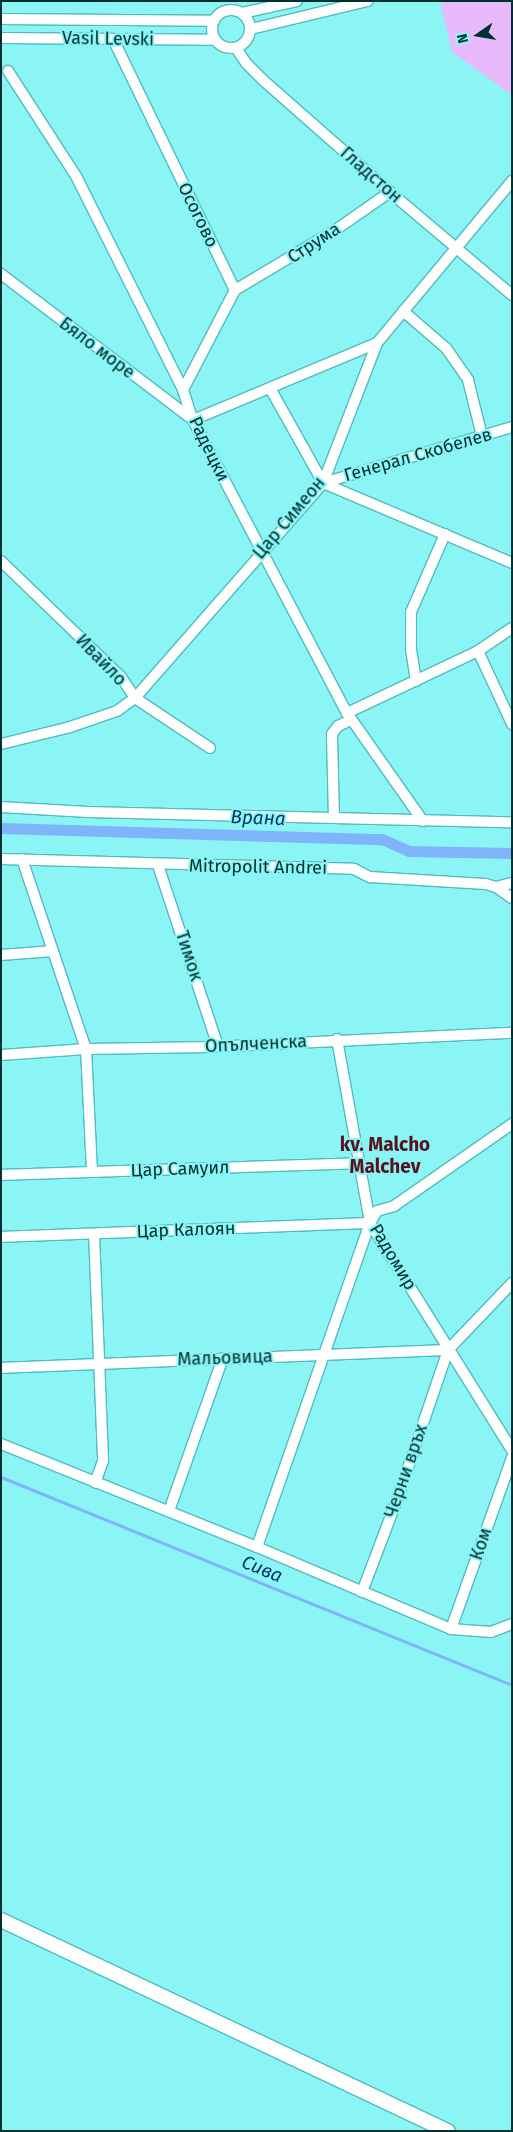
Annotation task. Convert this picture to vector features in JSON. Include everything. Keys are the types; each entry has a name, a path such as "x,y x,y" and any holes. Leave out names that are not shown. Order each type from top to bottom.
{"main road":[{"path":"1,1920 448,2131"}],"street":[{"path":"242,13 249,21 251,29 248,39 236,48 224,48 215,40 212,34 214,21 223,12 230,10 242,13 297,1"},
{"path":"251,29 368,1"},
{"name":"Vasil Levski","path":"1,19 214,21"},
{"name":"Vasil Levski","path":"1,38 215,40"},
{"name":"Осогово","path":"113,39 236,290"},
{"name":"Гладстон","path":"236,48 246,63 263,80 390,192 512,295"},
{"name":"Радецки","path":"8,71 76,176 183,390 193,420 260,552 349,716 423,821"},
{"name":"Цар Симеон","path":"1,744 70,727 117,711 136,698 260,552 324,483 377,343 510,185"},
{"name":"Струма","path":"236,290 326,236 390,192"},
{"name":"Бяло море","path":"1,274 193,420"},
{"path":"183,390 236,290"},
{"path":"403,310 446,348 468,380 482,436"},
{"path":"193,420 377,343"},
{"path":"270,388 324,483 512,564"},
{"name":"Генерал Скобелев","path":"324,483 512,427"},
{"path":"416,681 411,648 411,612 445,534"},
{"name":"Ивайло","path":"1,561 121,678 136,698 210,748"},
{"path":"334,818 332,734 338,726 349,716 478,651 512,628"},
{"path":"478,651 512,724"},
{"path":"1,807 88,812 512,822"},
{"name":"Mitropolit Andrei","path":"1,858 40,858 158,865 354,869 370,877 486,884 496,887 512,883"},
{"path":"22,859 86,1049 92,1172"},
{"name":"Тимок","path":"158,865 218,1046"},
{"path":"496,887 512,898"},
{"path":"1,955 53,951"},
{"name":"Опълченска","path":"1,1055 86,1049 218,1046 512,1033"},
{"name":"Радомир","path":"338,1040 370,1223 512,1450"},
{"path":"257,1547 370,1223 377,1211 394,1206 512,1124"},
{"name":"Цар Самуил","path":"1,1175 360,1163"},
{"name":"Цар Калоян","path":"1,1237 370,1223"},
{"path":"94,1234 103,1461 95,1484"},
{"path":"448,1350 512,1283"},
{"name":"Мальовица","path":"1,1368 448,1350"},
{"name":"Черни връх","path":"362,1592 398,1497 448,1350"},
{"path":"169,1511 223,1358"},
{"path":"1,1444 95,1484 169,1511 257,1547 451,1629 491,1632 512,1624"},
{"name":"Ком","path":"451,1629 512,1458"}],"shaded area":[{"path":"440,1 512,1 512,95 452,52"}],"waterway":[{"name":"Врана","path":"1,828 382,839 409,851 512,853"},
{"name":"Сива","path":"1,1477 512,1685"}],"district":[{"name":"kv. Malcho Malchev","path":"385,1156"}]}
